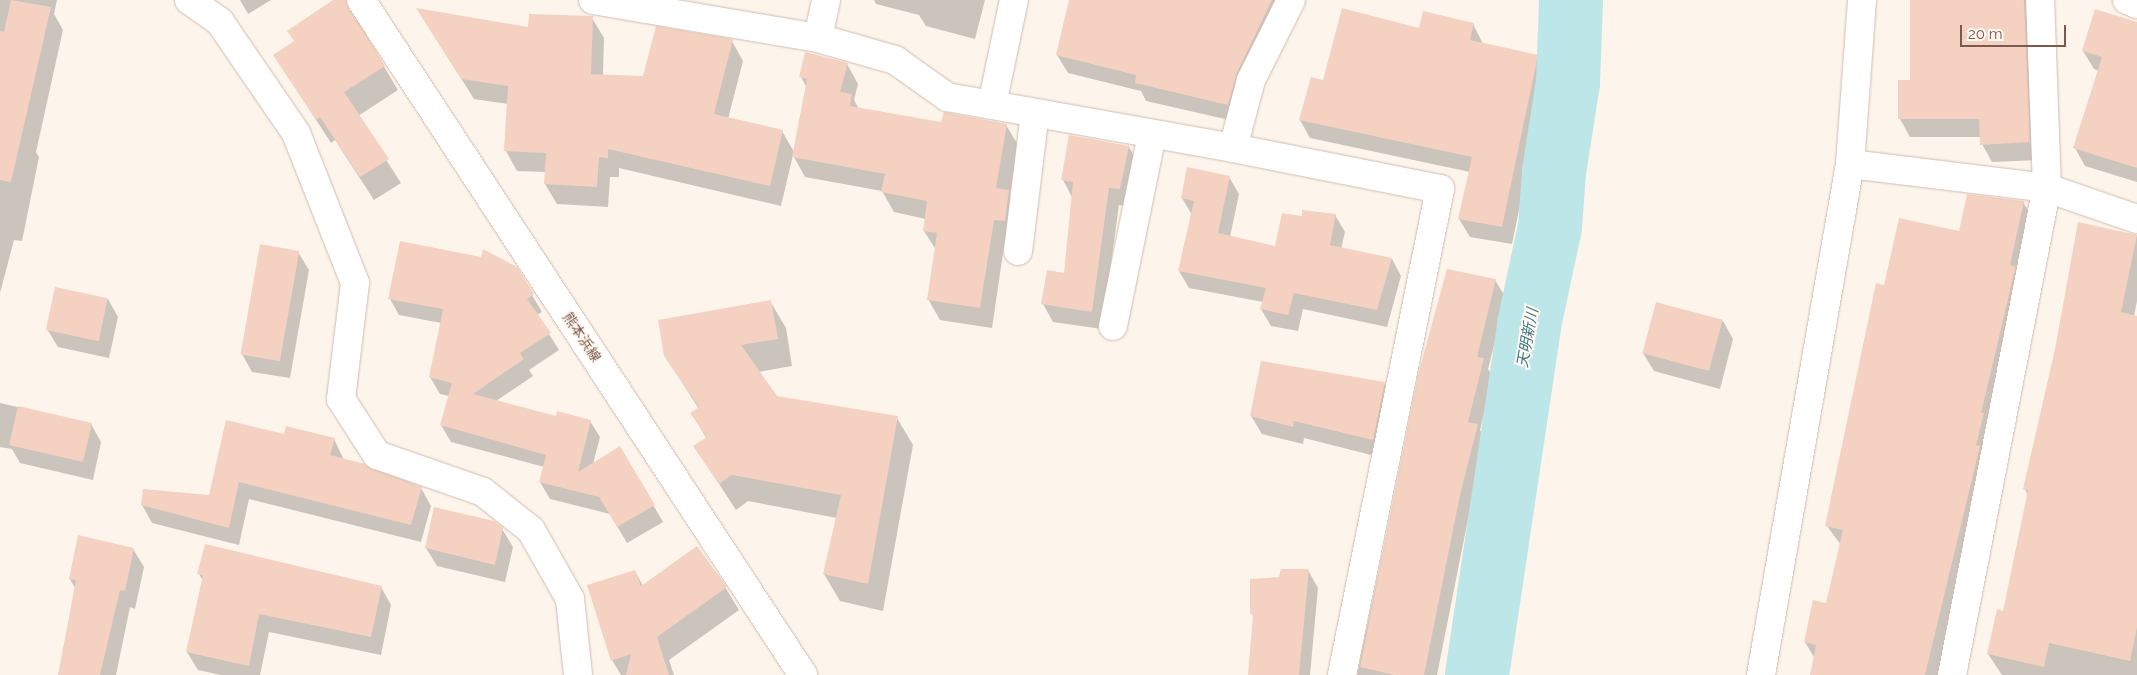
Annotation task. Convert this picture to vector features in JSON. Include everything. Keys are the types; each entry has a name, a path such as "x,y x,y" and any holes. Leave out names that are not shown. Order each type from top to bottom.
{"street":[{"path":"189,0 220,22 296,133 355,283 341,399 377,455 483,492 531,530 570,599 578,675"},
{"name":"熊本浜線","path":"361,0 803,675"},
{"path":"593,0 818,38 895,60 947,97 1233,148 1440,189 1342,675"},
{"path":"818,38 826,0"},
{"path":"992,105 1014,0"},
{"path":"1233,148 1251,80 1291,0"},
{"path":"1761,675 1850,164 1862,0"},
{"path":"1952,675 2005,393 2047,188 2040,0"},
{"path":"2127,0 2137,4"},
{"path":"1018,251 1036,113"},
{"path":"1113,326 1152,134"},
{"path":"1850,164 2047,188 2137,218"}],"building":[{"path":"11,0 51,7 11,182 0,180 0,31 4,32"},
{"path":"333,0 346,0 385,66 344,92 389,159 360,177 320,117 316,120 273,55 294,41 287,31"},
{"path":"1069,0 1272,0 1237,73 1228,105 1135,83 1136,75 1056,55"},
{"path":"1910,0 2024,0 2030,142 1980,145 1979,119 1898,119 1898,80 1910,80"},
{"path":"416,8 528,27 529,14 593,16 591,74 643,76 656,26 733,39 714,114 783,130 770,186 608,149 608,158 599,157 597,187 544,184 546,153 504,151 508,86 461,79"},
{"path":"1342,8 1419,28 1423,11 1474,23 1470,40 1538,55 1502,227 1458,219 1472,157 1299,120 1311,77 1323,80"},
{"path":"2095,9 2137,22 2137,168 2073,148 2102,57 2082,51"},
{"path":"805,52 848,63 840,92 852,94 850,106 941,122 944,112 1007,124 996,188 1009,190 1005,221 994,220 980,308 927,300 937,233 923,231 927,201 881,192 885,174 792,157 807,79 799,77"},
{"path":"1069,135 1129,146 1120,189 1109,188 1092,312 1041,304 1047,270 1064,273 1073,182 1061,180"},
{"path":"1187,167 1230,176 1218,233 1275,246 1282,213 1302,216 1302,210 1336,214 1330,245 1392,258 1377,310 1294,293 1288,315 1260,309 1266,288 1178,271 1194,201 1181,198"},
{"path":"1967,194 2024,201 2010,265 2016,267 1981,413 1984,413 1976,445 1980,446 1925,675 1810,675 1816,645 1804,642 1813,600 1826,603 1843,530 1825,526 1876,283 1884,285 1899,218 1959,231"},
{"path":"2078,222 2137,235 2121,312 2137,316 2137,627 2130,661 2049,643 2044,667 1987,654 1997,609 2003,611 2028,490 2023,489 2055,349"},
{"path":"400,241 481,257 483,249 517,267 534,294 527,299 551,333 520,353 524,359 473,394 556,416 557,411 591,420 578,472 620,446 655,505 617,527 599,497 539,482 546,455 440,425 452,383 429,377 443,309 388,299"},
{"path":"260,244 299,251 280,361 241,354"},
{"path":"1447,269 1496,279 1477,357 1484,358 1468,422 1478,424 1460,495 1424,675 1394,675 1360,667 1418,375"},
{"path":"55,287 108,298 99,341 46,330"},
{"path":"771,300 778,339 741,345 777,396 898,416 868,584 823,574 841,495 732,475 719,484 693,446 707,437 690,413 699,407 664,356 658,320"},
{"path":"1656,302 1723,320 1709,371 1642,353"},
{"path":"1261,361 1385,382 1373,440 1294,421 1293,427 1250,416"},
{"path":"18,406 92,423 83,462 9,445"},
{"path":"226,420 284,434 286,426 335,438 330,455 365,464 422,487 411,525 239,482 229,528 141,505 143,489 209,495"},
{"path":"434,507 494,521 503,528 495,565 425,548"},
{"path":"78,535 134,548 125,591 120,590 100,675 58,675 76,580 69,579"},
{"path":"205,544 382,586 371,637 259,614 249,666 186,652 203,575 197,574"},
{"path":"697,546 727,587 657,637 669,675 626,675 631,654 611,661 587,585 635,570 641,586"},
{"path":"1281,569 1309,569 1299,675 1248,675 1253,614 1250,613 1250,579 1279,577"}],"waterway":[{"name":"天明新川","path":"1477,675 1529,325 1550,227 1554,172 1568,83 1571,0"}]}
